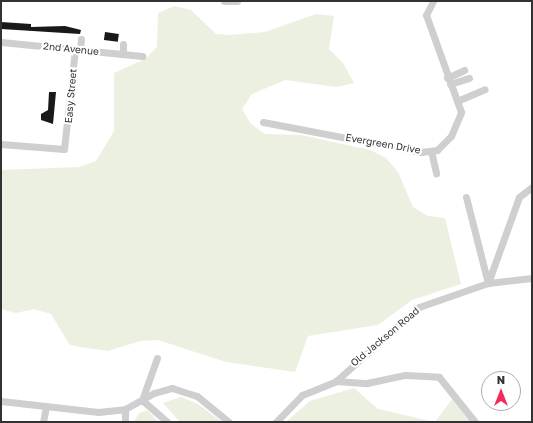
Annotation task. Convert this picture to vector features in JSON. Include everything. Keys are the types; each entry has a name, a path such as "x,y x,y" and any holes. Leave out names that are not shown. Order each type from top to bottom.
{"street":[{"path":"224,1 237,1"},
{"name":"Evergreen Drive","path":"263,122 422,152 437,150 451,136 461,112 448,81 426,15 433,1"},
{"name":"Easy Street","path":"1,144 57,151 64,149 77,50 81,39"},
{"name":"2nd Avenue","path":"1,42 142,56"},
{"path":"122,54 123,44"},
{"path":"448,81 464,70"},
{"path":"448,81 469,78"},
{"path":"457,101 485,89"},
{"path":"431,151 436,173"},
{"path":"488,283 519,197 532,187"},
{"path":"466,197 488,283"},
{"name":"Old Jackson Road","path":"336,380 419,307 488,283 532,278"},
{"path":"142,400 157,358"},
{"path":"276,422 302,395 336,380 367,383 405,375 439,378 475,422"},
{"path":"1,401 98,412 125,409 162,390 189,391 228,422"},
{"path":"142,400 167,422"},
{"path":"43,422 46,406"},
{"path":"125,409 125,422"}],"green space":[{"path":"174,6 191,10 216,34 229,35 265,32 316,14 334,16 329,49 343,63 354,83 337,87 285,80 252,94 242,109 251,124 265,134 301,135 370,150 386,158 398,172 413,207 428,216 445,218 461,284 412,300 378,325 308,336 295,372 226,362 158,340 140,341 108,351 74,346 69,344 51,314 34,309 16,313 1,309 1,170 79,167 96,161 114,131 114,73 145,59 157,47 158,13"},
{"path":"354,388 378,409 435,422 286,422 310,401"},
{"path":"455,395 471,422 435,422"},
{"path":"181,397 198,404 222,422 180,422 163,403"},
{"path":"147,410 159,422 134,422 139,413"}],"building":[{"path":"1,22 31,24 31,27 65,26 81,30 80,34 1,29"},
{"path":"105,32 119,34 118,42 104,40"},
{"path":"49,92 56,92 53,124 41,120 41,114 48,110"}]}
